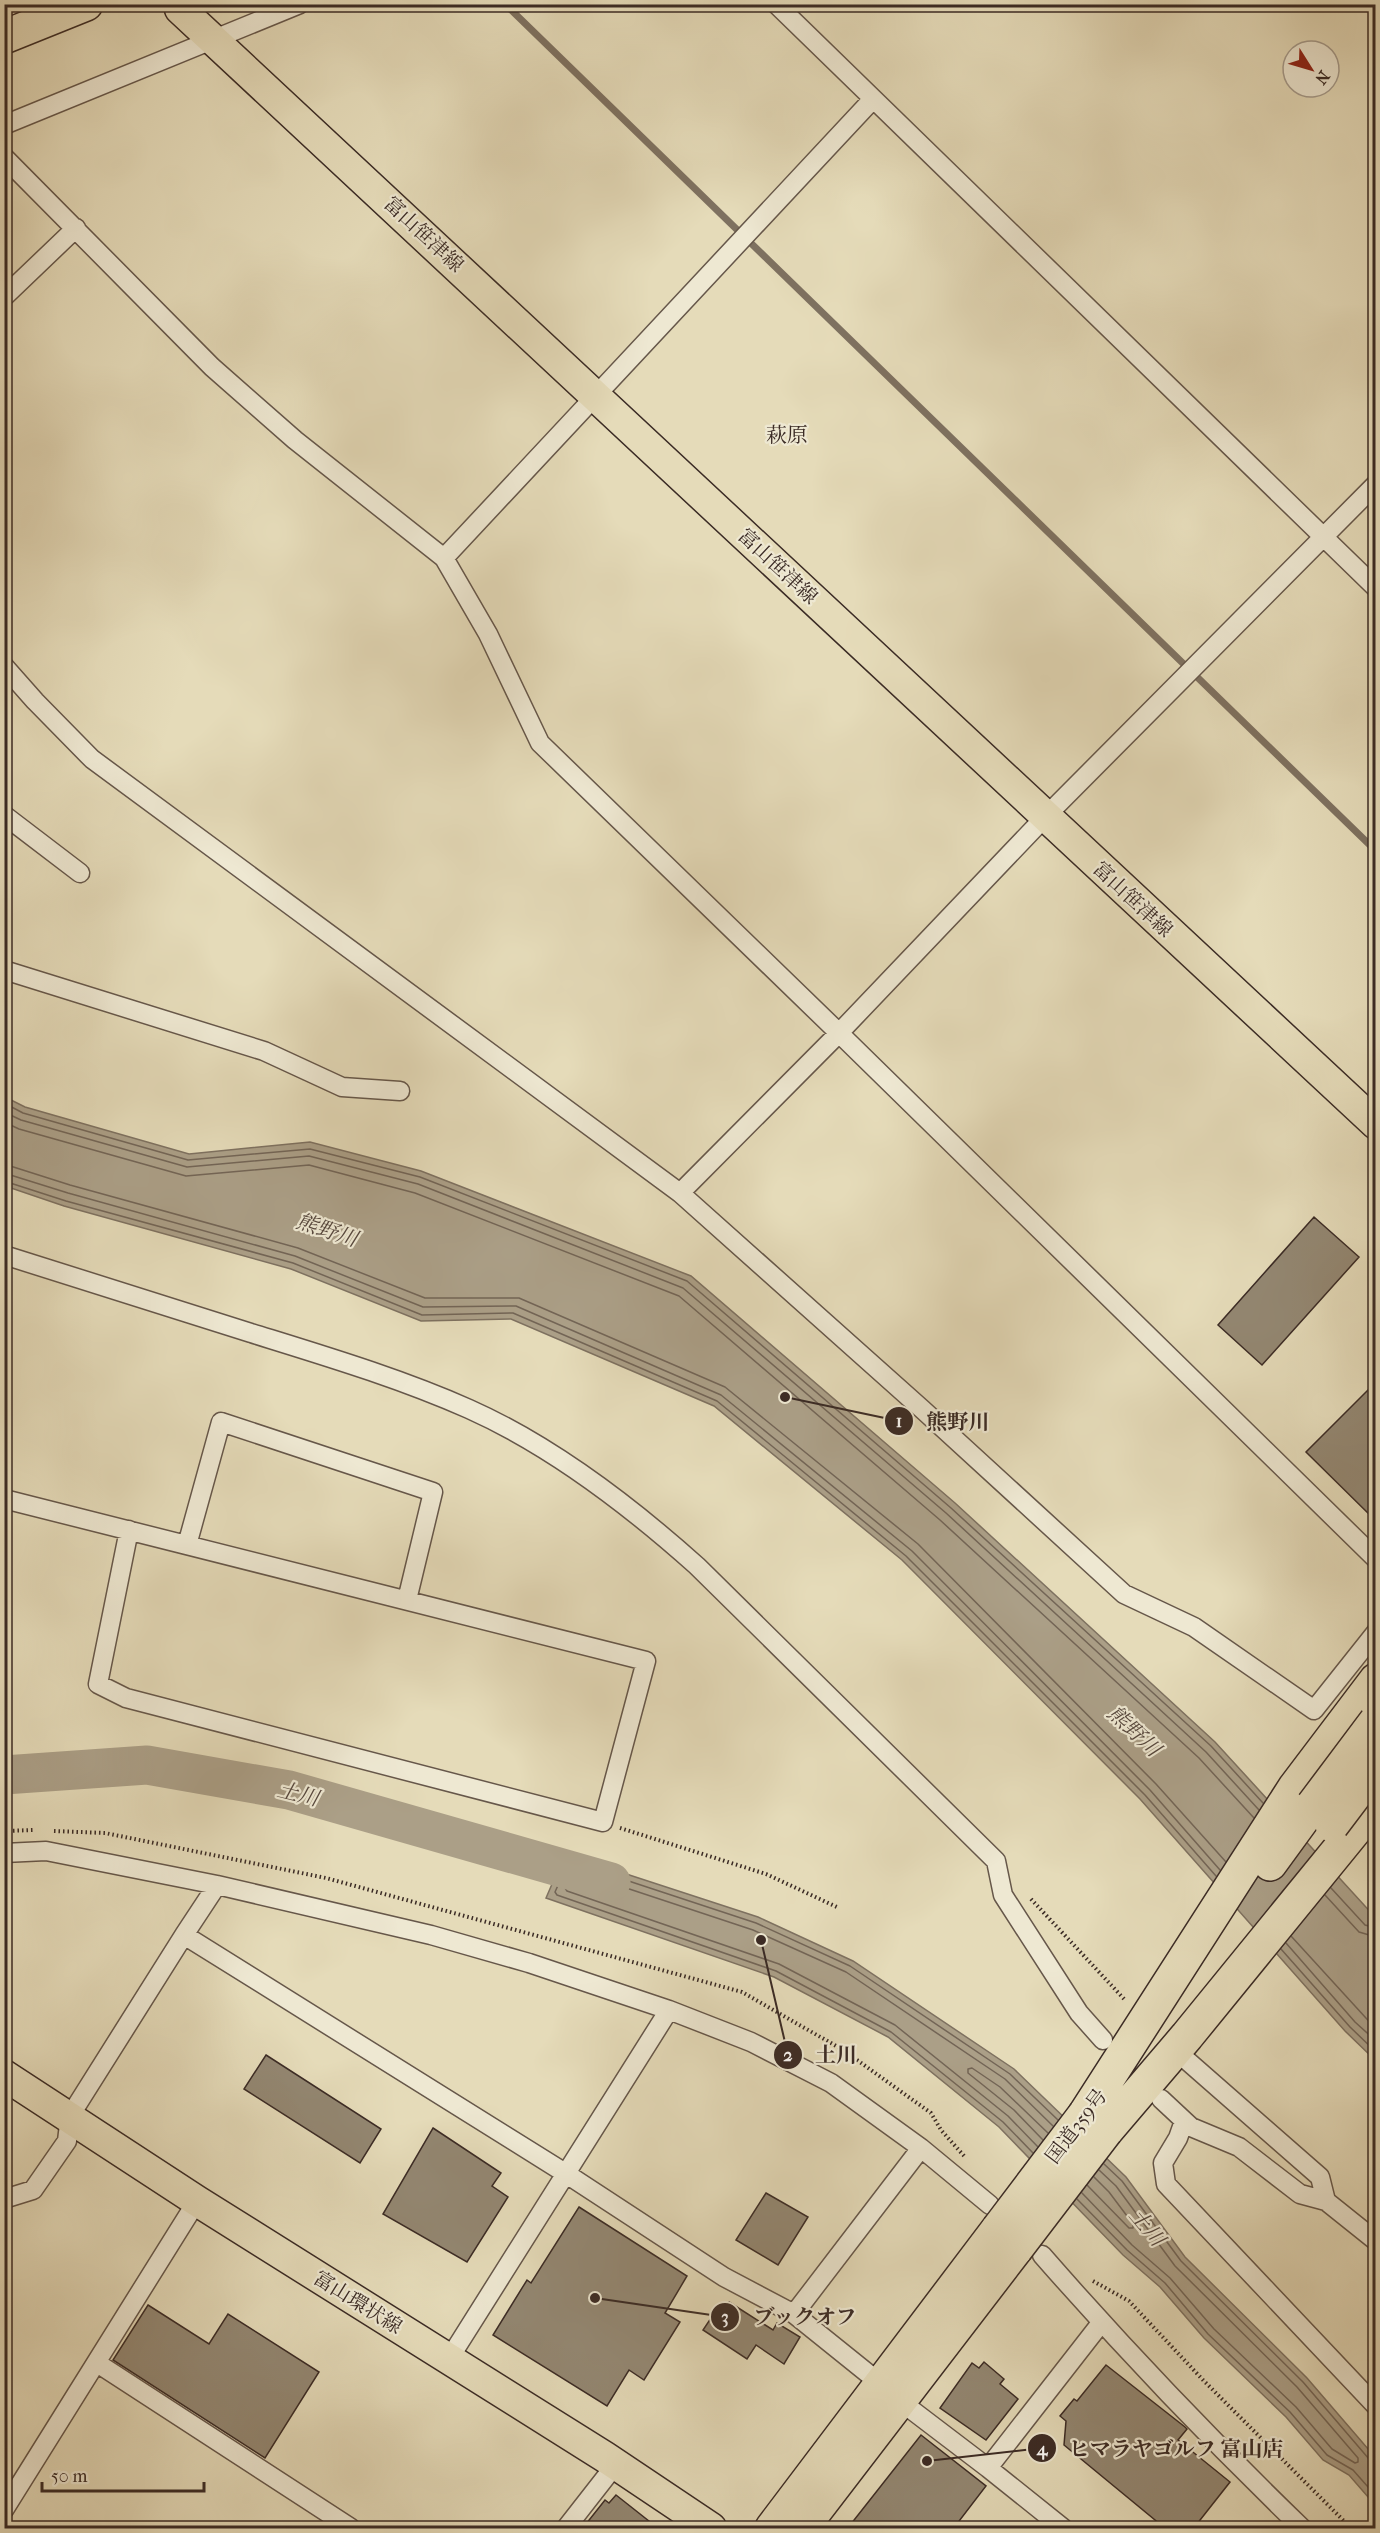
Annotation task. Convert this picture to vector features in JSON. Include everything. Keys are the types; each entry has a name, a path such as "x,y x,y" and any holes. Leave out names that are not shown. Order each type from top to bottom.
{"highway":[{"path":"4,37 86,4"},
{"path":"1166,2025 1295,1787 1376,1680"},
{"path":"1095,2122 1166,2025 1376,1721"},
{"path":"1095,2122 1166,2025 1376,1767"},
{"path":"1166,2025 1348,1841 1376,1804"},
{"name":"国道359号","path":"772,2529 890,2392 1012,2235 1095,2122"},
{"name":"国道359号","path":"802,2529 890,2392"}],"main road":[{"name":"富山笹津線","path":"180,9 1376,1124"},
{"name":"富山環状線","path":"4,2075 197,2200 616,2464 711,2529"}],"street":[{"path":"4,125 300,4"},
{"path":"776,4 1376,588"},
{"path":"444,558 873,99"},
{"path":"4,157 212,367 295,440 444,558 488,634 540,743 1376,1559"},
{"path":"4,297 76,228"},
{"path":"680,1193 839,1033 1046,817 1376,484"},
{"path":"4,666 92,759 680,1193 922,1409 1124,1594 1194,1627 1314,1710 1376,1632"},
{"path":"4,815 80,873"},
{"path":"4,970 264,1051 342,1087 400,1091"},
{"path":"4,1255 375,1372 471,1410 526,1439 651,1524 697,1566 996,1862 1003,1895 1079,2013 1103,2040"},
{"path":"187,1545 221,1422 433,1492 407,1600"},
{"path":"4,1499 129,1530 407,1600 646,1661 603,1822 126,1698 98,1684 129,1530"},
{"path":"4,1853 46,1851 217,1885 442,1938 529,1963 669,2010 751,2042 831,2083 921,2148 1101,2323 1302,2529"},
{"path":"4,2199 33,2190 67,2141 70,2116 217,1885"},
{"path":"184,1935 565,2173 724,2277 794,2314 1063,2529"},
{"path":"449,2359 669,2010"},
{"path":"1166,2025 1320,2177 1326,2201"},
{"path":"1161,2099 1191,2127 1239,2147 1300,2194 1326,2201 1376,2241"},
{"path":"1184,2121 1178,2138 1163,2163 1166,2184 1376,2406"},
{"path":"794,2314 921,2148"},
{"path":"4,2510 197,2200"},
{"path":"988,2468 1101,2323"},
{"path":"97,2363 351,2529"},
{"path":"566,2529 616,2464"}],"path":[{"path":"603,1822 766,1874 839,1908"},
{"path":"4,1831 37,1830"},
{"path":"49,1831 105,1833 327,1878 742,1992 843,2050 931,2113 941,2130 973,2165"},
{"path":"1028,1896 1166,2025"},
{"path":"1089,2279 1130,2301 1204,2381 1351,2529"}],"water":[{"path":"5,1097 25,1107 189,1154 310,1142 421,1171 691,1276 955,1503 1215,1742 1375,1917 1375,2060 1345,2031 1140,1799 902,1560 714,1406 511,1319 421,1321 291,1269 64,1206 5,1186"},
{"path":"565,1854 758,1917 853,1961 1014,2069 1126,2177 1185,2257 1307,2378 1375,2457 1375,2505 1349,2475 1323,2460 1286,2417 1204,2338 1160,2287 1123,2255 999,2127 888,2037 774,1977 546,1898"}],"building":[{"path":"1314,1217 1359,1257 1262,1365 1218,1325"},
{"path":"1376,1382 1376,1521 1306,1452"},
{"path":"266,2055 381,2129 360,2163 244,2089"},
{"path":"433,2128 501,2173 492,2186 508,2197 467,2262 383,2214"},
{"path":"766,2193 808,2217 778,2265 736,2240"},
{"path":"579,2207 687,2276 665,2313 680,2322 644,2380 629,2370 607,2406 493,2335 527,2280 531,2283"},
{"path":"729,2302 773,2330 777,2323 800,2337 784,2364 756,2345 747,2359 703,2330 721,2303 726,2306"},
{"path":"148,2305 209,2344 228,2314 319,2372 265,2458 113,2360"},
{"path":"984,2362 1004,2379 1000,2384 1018,2399 986,2440 940,2408 972,2363 979,2368"},
{"path":"1106,2365 1185,2427 1187,2429 1178,2440 1230,2482 1193,2529 1166,2529 1064,2445 1066,2421 1060,2416 1074,2399 1077,2401"},
{"path":"921,2435 986,2486 953,2529 847,2529"},
{"path":"616,2495 659,2529 582,2529 605,2500 609,2503"}],"waterway":[{"path":"505,4 1376,851"},
{"name":"土川","path":"4,1775 147,1765 289,1790 611,1882"}],"place":[{"name":"熊野川","path":"785,1397"},
{"name":"土川","path":"761,1940"},
{"name":"ブックオフ","path":"595,2298"},
{"name":"ヒマラヤゴルフ 富山店","path":"927,2461"}],"district":[{"name":"萩原","path":"787,435"}]}
